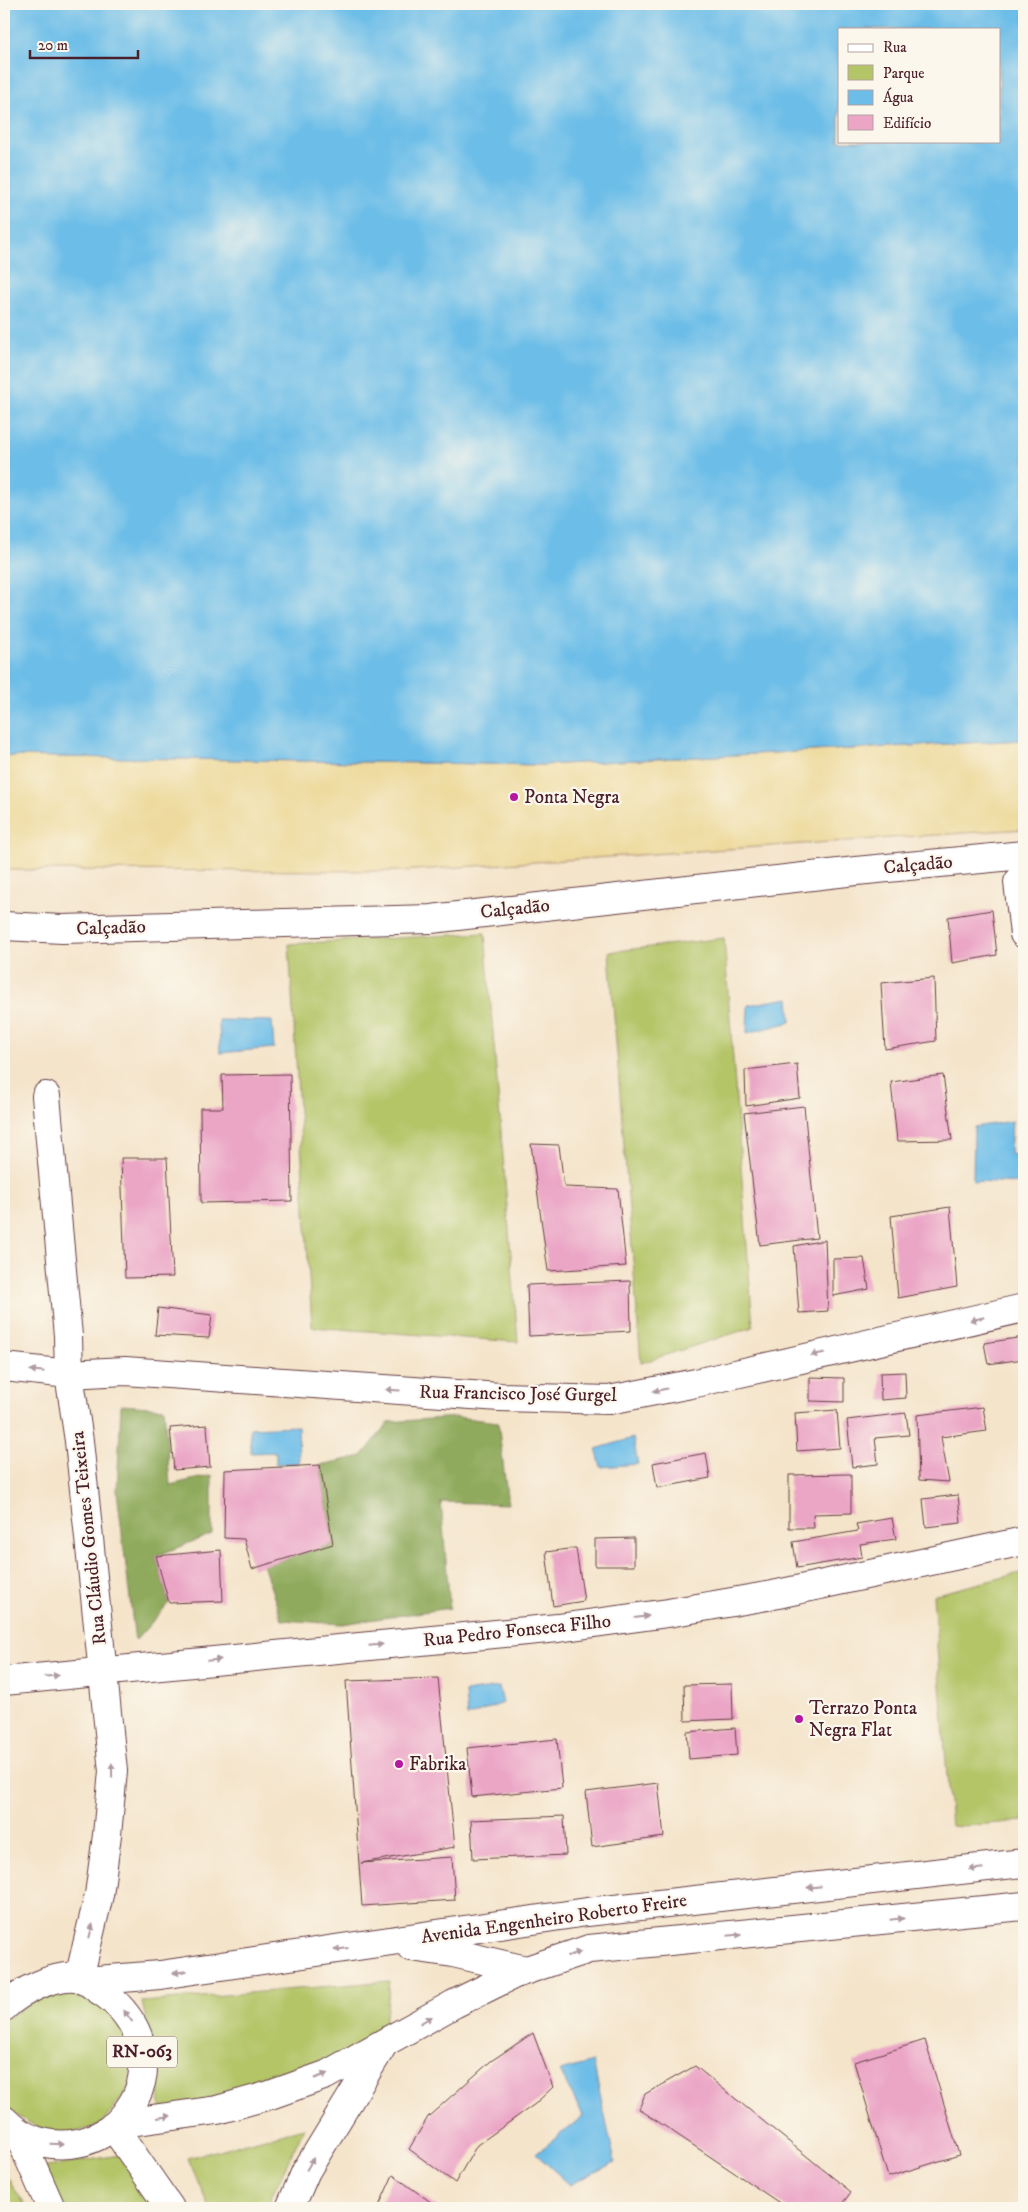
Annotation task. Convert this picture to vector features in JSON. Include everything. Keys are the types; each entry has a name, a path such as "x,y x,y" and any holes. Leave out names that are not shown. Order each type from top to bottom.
{"street":[{"name":"Calçadão","path":"4,926 62,929 431,919 856,871 1024,856"},
{"path":"1018,882 1024,934"},
{"name":"Rua Cláudio Gomes Teixeira","path":"46,1096 68,1336 69,1374 79,1441 113,1771 108,1835 99,1895 82,1980"},
{"name":"Rua Francisco José Gurgel","path":"4,1368 69,1374 125,1371 500,1397 609,1400 1024,1308"},
{"name":"Rua Pedro Fonseca Filho","path":"4,1681 558,1628 668,1613 774,1595 1024,1540"},
{"name":"Avenida Engenheiro Roberto Freire","path":"45,1982 160,1975 587,1912 1024,1863"},
{"name":"Avenida Engenheiro Roberto Freire","path":"115,2125 217,2110 270,2095 326,2075 454,2004 526,1970 589,1949 1024,1906"},
{"path":"382,1943 453,1953 526,1970"},
{"name":"RN-063","path":"9,2127 40,2142 66,2145 91,2139 115,2125 129,2110 140,2085 143,2067 142,2049 133,2023 116,2002 82,1980"},
{"path":"4,1984 45,1982"},
{"path":"4,2007 18,1995 45,1982"},
{"path":"290,2208 306,2171 384,2044"},
{"path":"115,2125 170,2208"},
{"name":"RN-063","path":"9,2127 51,2208"}],"green space":[{"path":"485,933 518,1342 312,1327 289,944"},
{"path":"724,938 753,1327 641,1363 609,952"},
{"path":"121,1405 164,1408 170,1485 212,1475 212,1534 156,1556 169,1603 135,1641 117,1491"},
{"path":"456,1417 498,1422 508,1504 441,1502 450,1608 342,1624 282,1620 263,1565 333,1544 320,1465 362,1456 389,1422"},
{"path":"1024,1572 1024,1821 951,1827 933,1595"},
{"path":"390,1981 384,2034 266,2088 161,2111 155,2061 142,2002"},
{"path":"52,1990 76,1991 99,2000 130,2037 131,2086 101,2125 56,2137 4,2109 4,2019"},
{"path":"304,2128 266,2208 209,2208 188,2158"},
{"path":"125,2154 156,2208 59,2208 42,2168"},
{"path":"4,2172 27,2208 4,2208"}],"sand":[{"name":"Ponta Negra","path":"1024,740 1024,829 401,871 4,870 4,756 542,765"}],"water":[{"path":"4,4 1024,4 1024,740 542,765 4,756"},
{"path":"789,998 791,1022 747,1033 748,1005"},
{"path":"219,1020 272,1021 274,1048 220,1053"},
{"path":"1012,1121 1010,1154 1022,1156 1024,1183 973,1181 974,1127"},
{"path":"298,1426 299,1463 276,1464 276,1452 251,1453 250,1428"},
{"path":"633,1438 638,1464 601,1467 596,1449"},
{"path":"499,1687 503,1703 467,1717 465,1692"},
{"path":"593,2062 615,2162 570,2185 536,2154 583,2116 560,2071"}],"building":[{"path":"992,910 997,955 952,963 948,917"},
{"path":"934,978 936,1041 885,1049 881,983"},
{"path":"797,1064 800,1098 746,1106 745,1070"},
{"path":"290,1074 292,1201 201,1203 200,1108 223,1108 222,1075"},
{"path":"943,1075 952,1140 897,1141 891,1082"},
{"path":"804,1106 817,1238 760,1245 744,1113"},
{"path":"531,1144 559,1145 564,1187 618,1189 626,1266 548,1271"},
{"path":"121,1158 167,1158 173,1277 125,1278"},
{"path":"950,1207 957,1287 898,1298 891,1216"},
{"path":"825,1240 828,1311 799,1313 794,1246"},
{"path":"864,1258 869,1289 833,1296 833,1259"},
{"path":"4,1275 7,1300 4,1300"},
{"path":"630,1281 631,1331 529,1336 527,1285"},
{"path":"158,1308 212,1315 209,1338 155,1335"},
{"path":"1024,1337 1024,1359 988,1364 984,1343"},
{"path":"905,1372 906,1398 881,1400 880,1373"},
{"path":"810,1377 844,1378 844,1402 810,1401"},
{"path":"983,1407 987,1431 941,1437 949,1482 919,1480 917,1415"},
{"path":"837,1410 840,1448 797,1451 795,1413"},
{"path":"906,1413 909,1435 875,1438 878,1464 852,1467 847,1420"},
{"path":"207,1425 210,1467 174,1470 170,1428"},
{"path":"706,1453 710,1478 657,1488 653,1463"},
{"path":"320,1465 333,1544 252,1569 244,1539 224,1538 225,1470"},
{"path":"851,1474 851,1513 813,1514 814,1528 789,1528 789,1475"},
{"path":"958,1495 961,1523 926,1527 923,1499"},
{"path":"892,1518 896,1539 860,1544 862,1557 797,1568 793,1542 858,1531 856,1524"},
{"path":"634,1538 634,1566 595,1566 595,1539"},
{"path":"576,1548 584,1601 553,1606 546,1552"},
{"path":"221,1550 223,1601 169,1603 156,1556"},
{"name":"Fabrika","path":"438,1678 455,1847 361,1863 452,1857 455,1900 362,1906 346,1681"},
{"path":"732,1684 733,1719 685,1721 684,1685"},
{"path":"735,1728 737,1755 689,1759 687,1732"},
{"path":"557,1739 562,1788 472,1797 467,1748"},
{"path":"658,1783 664,1837 592,1847 586,1792"},
{"path":"564,1816 566,1855 473,1859 471,1820"},
{"path":"533,2033 553,2087 535,2104 477,2145 455,2183 409,2149 428,2117 491,2061"},
{"path":"925,2040 959,2155 888,2177 854,2062"},
{"path":"695,2066 851,2192 839,2208 787,2208 639,2109 645,2094"},
{"path":"393,2175 439,2208 378,2208"}],"place":[{"name":"Ponta Negra","path":"514,797"},
{"name":"Terrazo Ponta Negra Flat","path":"799,1719"},
{"name":"Fabrika","path":"399,1764"}]}
